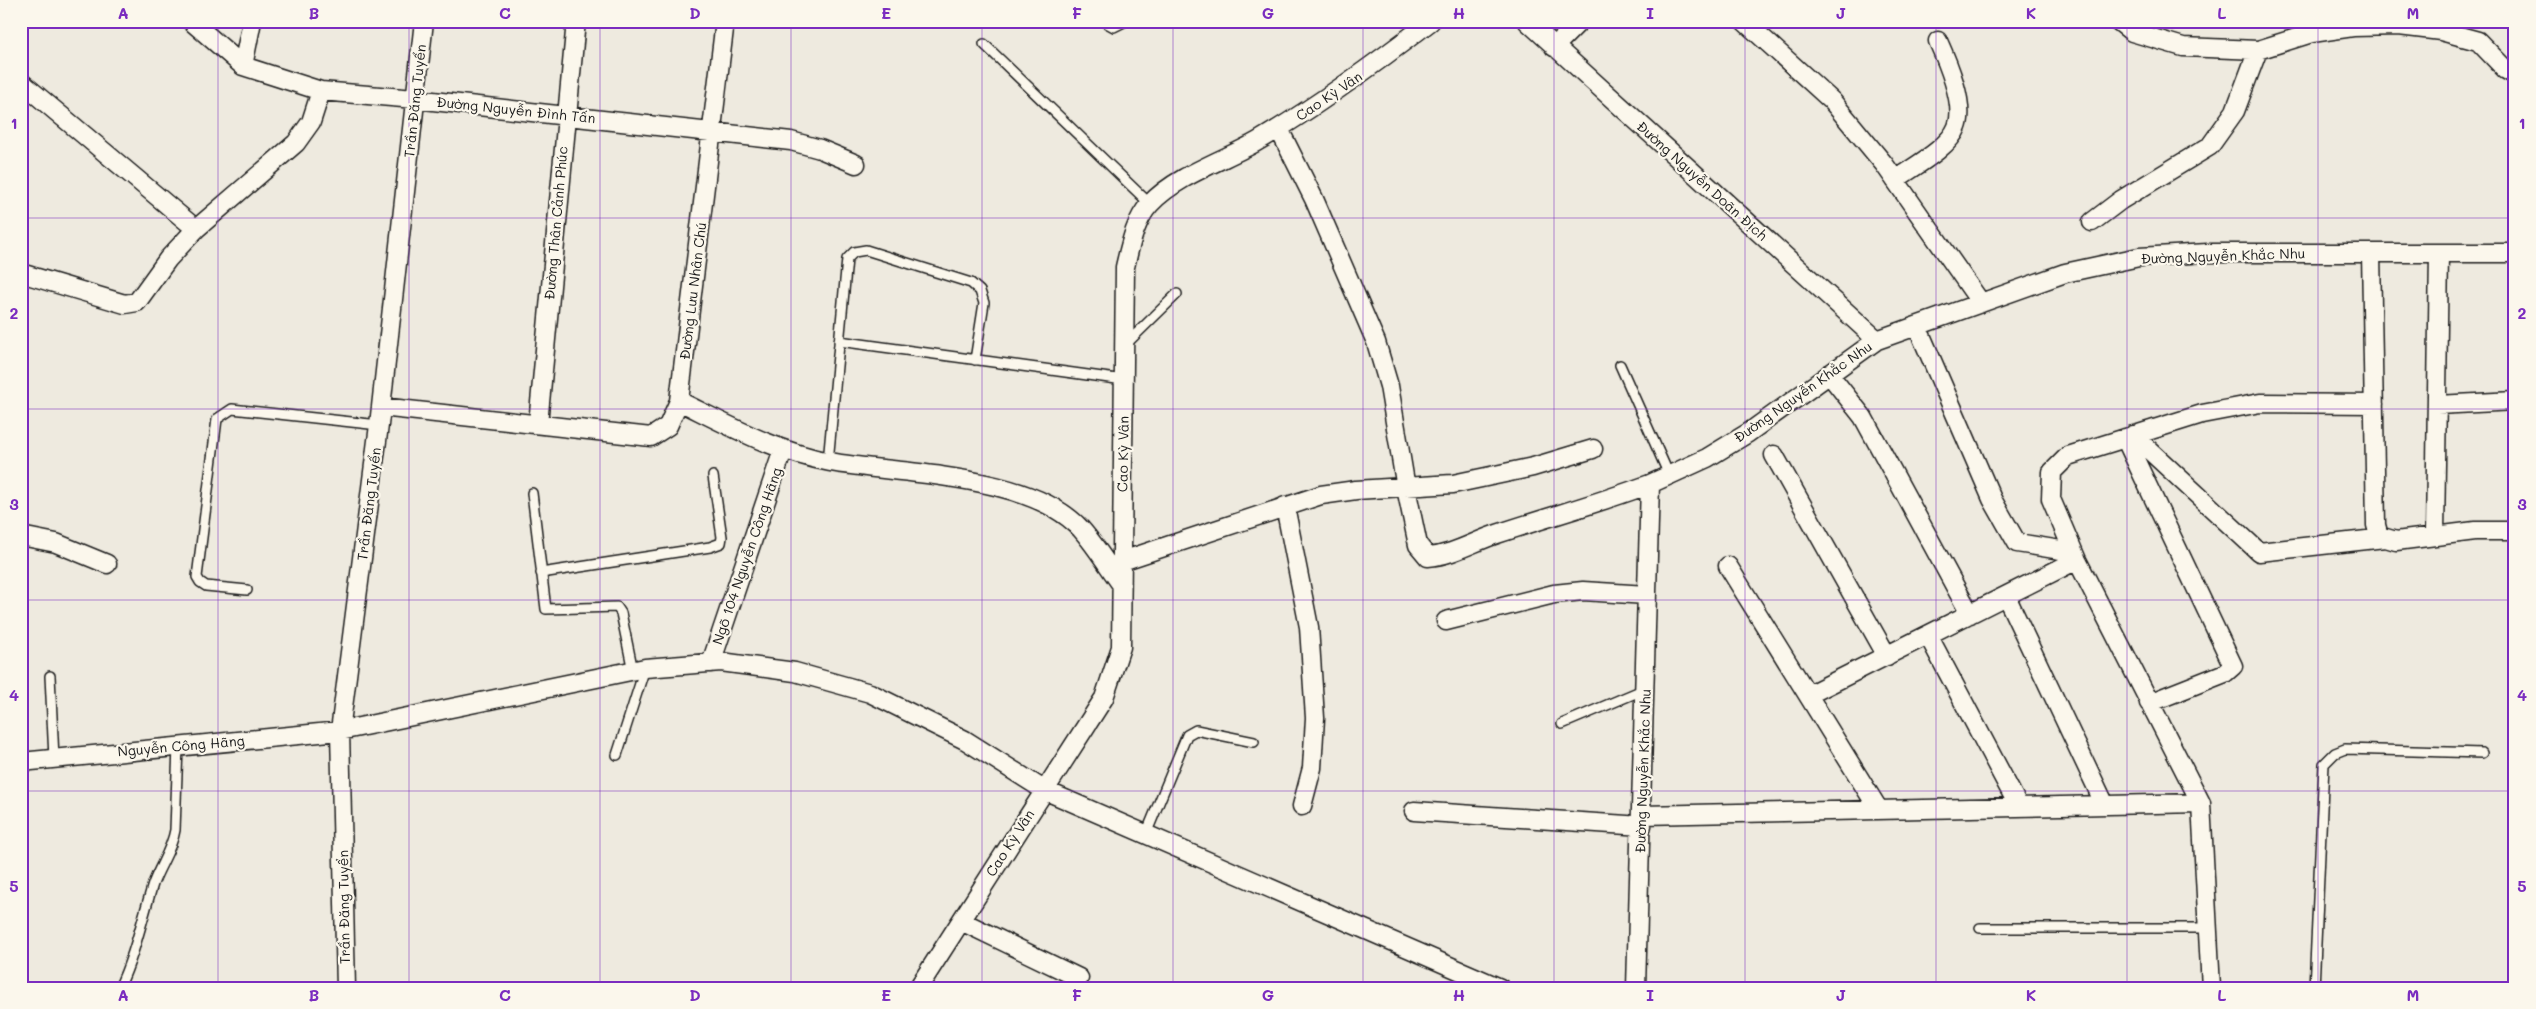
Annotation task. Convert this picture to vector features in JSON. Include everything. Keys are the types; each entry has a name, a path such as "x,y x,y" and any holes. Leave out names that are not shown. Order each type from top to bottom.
{"street":[{"name":"Đường Nguyễn Đình Tấn","path":"191,21 243,66 321,91 415,99 790,141 820,149 856,164"},
{"path":"243,66 252,21"},
{"name":"Trần Đăng Tuyển","path":"346,988 340,731 379,425 424,21"},
{"name":"Đường Thân Cảnh Phúc","path":"538,424 565,115 576,21"},
{"name":"Đường Lưu Nhân Chú","path":"381,407 651,437 668,426 679,401 725,21"},
{"name":"Cao Kỳ Vân","path":"918,988 1104,698 1121,647 1125,267 1134,232 1150,204 1184,178 1279,129 1360,75 1431,21"},
{"name":"Đường Nguyễn Doãn Địch","path":"1526,21 1877,340"},
{"path":"1554,46 1580,21"},
{"path":"1744,21 1832,101 1895,180 1982,303"},
{"path":"2118,21 2132,32 2183,47 2258,50 2312,33 2353,27 2399,26 2441,31 2478,41 2506,70 2515,75"},
{"path":"1895,180 1942,146 1957,127 1958,106 1954,79 1938,41"},
{"path":"2092,222 2121,200 2210,146 2235,111 2258,50"},
{"path":"21,82 196,229"},
{"path":"21,273 132,304 140,298 168,259 196,229 296,143 311,122 321,91"},
{"path":"1279,129 1314,199 1376,342 1389,386 1406,488 1418,545 1428,557 1445,556 1492,536 1594,505 1650,484"},
{"name":"Đường Nguyễn Khắc Nhu","path":"1636,988 1650,484 1707,458 1748,433 1877,340 2065,273 2139,257 2208,253 2515,253"},
{"path":"2371,253 2376,525 2379,536 2396,541 2475,531 2515,531"},
{"path":"2435,536 2439,253"},
{"path":"1917,326 1992,499 2017,543 2075,556"},
{"path":"1829,374 1864,417 1970,614"},
{"path":"679,401 750,437 783,450 828,462 978,482 1016,492 1055,508 1081,529 1121,584"},
{"path":"2437,405 2515,401"},
{"path":"2211,988 2201,803 2075,556 2051,499 2052,472 2068,456 2202,414 2260,403 2374,404"},
{"path":"2129,437 2259,552 2385,538"},
{"path":"2129,437 2233,666 2225,673 2149,702"},
{"path":"1122,561 1320,495 1347,491 1453,484 1495,476 1593,449"},
{"name":"Ngõ 104 Nguyễn Công Hãng","path":"711,662 783,450"},
{"path":"1774,455 1887,656"},
{"path":"1285,506 1309,627 1315,718 1312,768 1302,806"},
{"path":"21,536 56,543 107,564"},
{"path":"1808,695 2006,596 2075,556"},
{"path":"1728,566 1879,810"},
{"path":"1446,621 1554,594 1583,591 1648,595"},
{"path":"2006,596 2105,805"},
{"path":"1928,635 2019,807"},
{"name":"Nguyễn Công Hãng","path":"21,762 340,731 639,669 721,662 795,672 870,692 966,740 1044,790 1500,988"},
{"path":"1414,811 1642,821 1879,810 2201,803"},
{"path":"961,921 1079,978"}],"lane":[{"path":"1103,21 1114,27 1126,21"},
{"path":"984,44 1150,204"},
{"path":"828,462 847,259 854,252 866,250 971,283 980,291 984,303 975,360"},
{"path":"1124,346 1177,294"},
{"path":"839,341 1124,380"},
{"path":"1620,365 1669,475"},
{"path":"247,590 206,586 200,582 198,577 217,419 232,409 379,425"},
{"path":"541,573 710,547 721,543 722,537 713,476"},
{"path":"532,492 546,609 616,607 621,613 639,669 617,754"},
{"path":"50,676 54,758"},
{"path":"1562,724 1645,689"},
{"path":"1146,834 1187,735 1196,730 1254,742"},
{"path":"119,988 129,967 158,871 173,844 178,746"},
{"path":"2314,988 2324,764 2335,753 2345,749 2482,753"},
{"path":"21,762 21,803"},
{"path":"1980,928 2208,928"}]}
